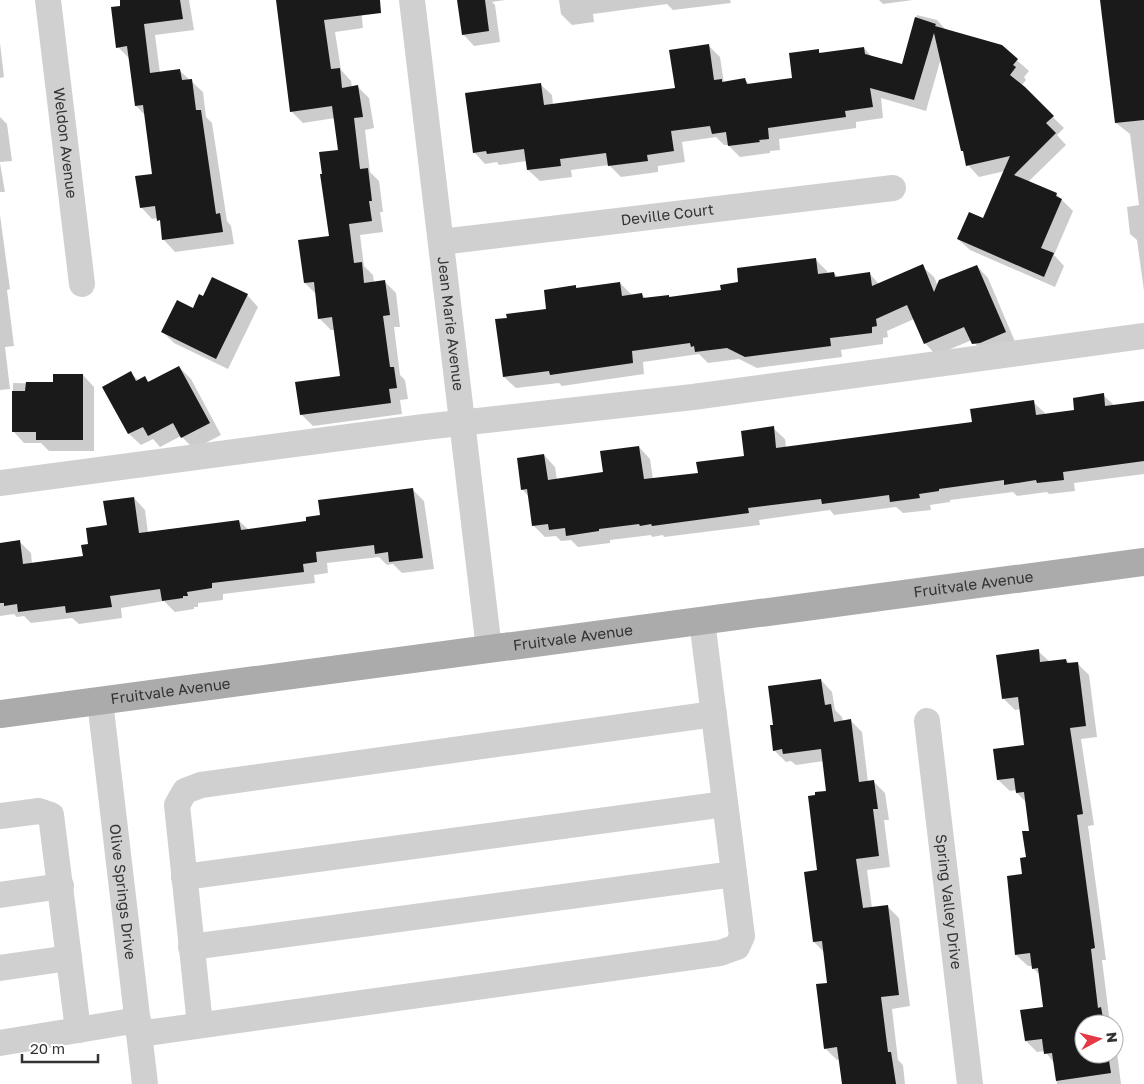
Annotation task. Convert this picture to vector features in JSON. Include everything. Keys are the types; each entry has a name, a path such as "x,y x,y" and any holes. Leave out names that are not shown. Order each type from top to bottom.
{"main road":[{"name":"Fruitvale Avenue","path":"0,714 1144,562"}],"street":[{"name":"Weldon Avenue","path":"48,0 82,284"},
{"name":"Jean Marie Avenue","path":"412,0 489,649"},
{"name":"Deville Court","path":"441,242 893,188"},
{"path":"0,483 404,430 693,397 1144,336"},
{"path":"0,1043 78,1030 200,1025 720,953 737,947 742,936 702,621"},
{"name":"Olive Springs Drive","path":"100,701 145,1084"},
{"path":"200,1025 176,805 184,791 202,785 714,714"},
{"name":"Spring Valley Drive","path":"928,722 970,1084"},
{"path":"184,877 725,804"},
{"path":"0,816 39,811 51,815 78,1030"},
{"path":"191,948 734,874"},
{"path":"0,895 61,886"},
{"path":"0,968 69,958"}],"building":[{"path":"120,0 180,0 183,19 144,24 150,73 180,69 182,80 192,79 196,110 201,110 216,214 220,213 223,232 162,240 160,220 157,221 155,206 140,208 135,176 152,174 143,105 135,106 127,46 116,48 111,7 120,6"},
{"path":"276,0 380,0 381,13 324,20 331,69 340,68 342,88 358,85 363,117 354,118 360,169 368,168 372,201 369,201 372,221 349,224 354,263 362,262 364,283 385,280 390,315 383,316 390,367 394,367 397,388 389,389 391,403 300,415 295,382 340,376 332,317 318,319 314,282 304,283 298,240 329,236 320,174 322,174 319,152 338,150 332,106 290,112"},
{"path":"457,0 485,0 489,31 462,35"},
{"path":"1100,0 1144,0 1144,120 1115,123"},
{"path":"915,17 936,24 935,26 1002,45 1018,59 1013,65 1016,67 1010,75 1054,116 1046,123 1056,133 1014,175 1057,193 1056,196 1062,199 1041,248 1054,253 1044,277 957,239 969,212 983,218 1010,156 966,166 934,33 914,100 870,88 873,107 845,111 846,117 768,128 769,139 759,140 760,142 728,146 726,132 712,134 710,126 671,131 674,151 647,155 648,161 608,166 606,153 560,159 561,166 527,170 524,149 487,154 486,151 473,153 465,93 541,83 544,105 675,88 669,50 709,44 714,80 722,79 722,82 745,78 747,84 792,78 789,53 819,49 819,53 864,47 865,54 902,64"},
{"path":"816,258 818,274 834,272 835,277 870,272 872,286 923,264 934,292 939,280 977,265 1006,332 980,343 972,344 964,327 924,344 907,305 876,319 877,326 872,327 872,333 830,338 831,346 745,357 727,348 695,352 694,346 691,347 690,343 632,351 633,363 550,375 549,371 503,377 495,319 507,318 506,314 546,309 544,290 576,285 576,288 620,282 622,296 642,293 643,298 669,295 669,297 721,290 720,285 738,282 737,268"},
{"path":"212,277 248,294 216,359 161,332 177,300 193,308 199,294 203,296"},
{"path":"179,366 210,423 181,438 173,423 148,436 143,427 128,434 102,387 131,371 136,381 145,376 148,382"},
{"path":"53,374 83,374 83,440 36,440 36,432 12,432 12,391 25,391 26,382 53,382"},
{"path":"1104,393 1105,406 1144,401 1144,461 1063,472 1064,480 1037,483 1036,480 1004,485 1004,480 939,489 939,491 919,494 920,498 890,502 889,495 822,504 821,499 748,508 749,513 652,526 651,524 640,526 639,524 599,529 599,531 566,536 565,528 549,530 548,524 532,526 527,489 521,490 517,458 544,454 548,480 603,472 600,451 639,446 644,479 698,473 696,462 744,456 741,431 774,426 776,448 972,422 970,409 1034,400 1036,415 1074,410 1073,398"},
{"path":"413,488 423,558 389,562 388,552 375,554 374,545 316,552 317,562 303,564 304,572 212,583 212,588 187,592 188,596 183,596 183,598 162,601 160,589 110,596 112,607 66,613 65,606 18,612 17,604 4,606 4,603 0,603 0,543 20,540 23,564 83,556 81,545 88,544 86,528 107,525 103,501 134,497 139,533 239,520 241,530 306,521 306,517 320,515 318,500"},
{"path":"1039,649 1040,662 1066,659 1067,663 1078,662 1086,726 1070,728 1083,814 1077,815 1095,948 1091,949 1098,1008 1101,1007 1102,1014 1074,1014 1074,1064 1110,1064 1111,1073 1056,1081 1052,1053 1044,1054 1042,1039 1025,1041 1020,1010 1043,1007 1038,968 1032,969 1030,953 1015,955 1007,876 1022,874 1020,858 1026,857 1022,831 1029,831 1024,792 1016,793 1014,778 997,780 993,749 1024,745 1018,697 1002,699 996,655"},
{"path":"821,679 825,705 831,704 834,722 851,719 859,782 874,780 878,809 873,809 879,856 856,859 863,908 888,905 899,995 881,997 888,1052 891,1052 896,1084 842,1084 837,1047 824,1049 816,984 827,983 822,941 813,942 804,872 817,870 808,796 815,795 815,792 826,791 821,749 783,754 782,749 773,751 770,725 773,725 768,686"}]}
